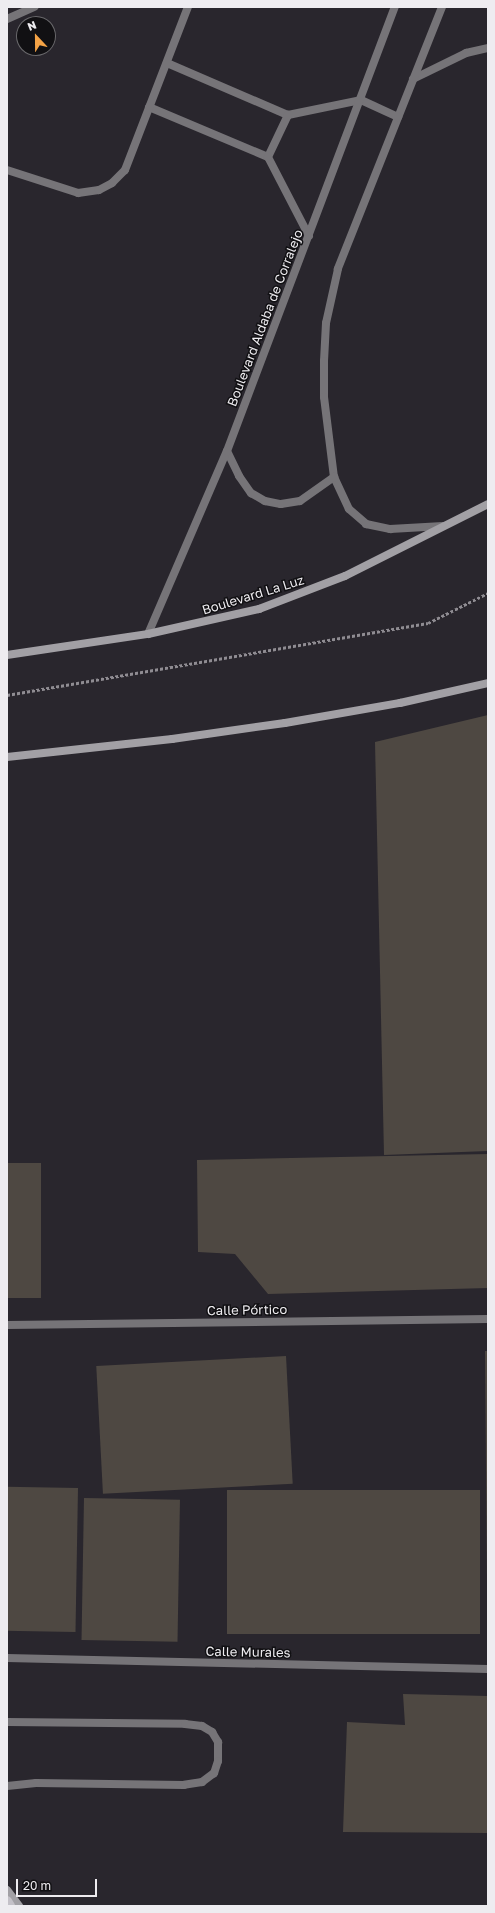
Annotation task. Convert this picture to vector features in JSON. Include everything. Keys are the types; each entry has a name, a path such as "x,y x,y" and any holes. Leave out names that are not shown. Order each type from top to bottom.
{"main road":[{"name":"Boulevard La Luz","path":"7,655 148,634 259,609 309,592 488,504"},
{"path":"7,757 172,740 285,723 400,703 488,683"},
{"path":"7,1890 19,1906"},
{"path":"7,1901 10,1906"}],"street":[{"path":"7,19 34,7"},
{"path":"7,170 78,193 99,190 112,183 125,170 188,7"},
{"name":"Boulevard Aldaba de Corralejo","path":"148,634 227,451 395,7"},
{"path":"442,7 338,269 326,323 324,397 334,477 349,509 366,524 390,529 444,526"},
{"path":"413,79 466,53 488,48"},
{"path":"167,63 288,115 361,100 398,117"},
{"path":"149,107 268,157 309,236"},
{"path":"268,157 288,115"},
{"path":"227,451 239,476 251,493 265,501 281,504 300,501 334,477"},
{"name":"Calle Pórtico","path":"7,1325 488,1319"},
{"name":"Calle Murales","path":"7,1658 488,1669"},
{"path":"7,1722 185,1724 202,1726 212,1732 218,1742 218,1761 214,1773 202,1782 184,1785 36,1783 7,1786"}],"path":[{"path":"7,695 428,623 488,593"}],"building":[{"path":"488,715 488,1151 384,1155 375,742"},
{"path":"488,1154 488,1288 268,1294 235,1254 198,1252 197,1160"},
{"path":"7,1163 41,1163 41,1298 7,1298"},
{"path":"485,1351 488,1351 488,1583 487,1583"},
{"path":"286,1356 293,1484 103,1494 96,1366"},
{"path":"7,1487 78,1488 75,1632 7,1631"},
{"path":"227,1490 480,1490 480,1634 227,1634"},
{"path":"84,1498 180,1500 178,1642 82,1640"},
{"path":"403,1694 488,1696 488,1833 343,1832 347,1722 405,1725"}]}
